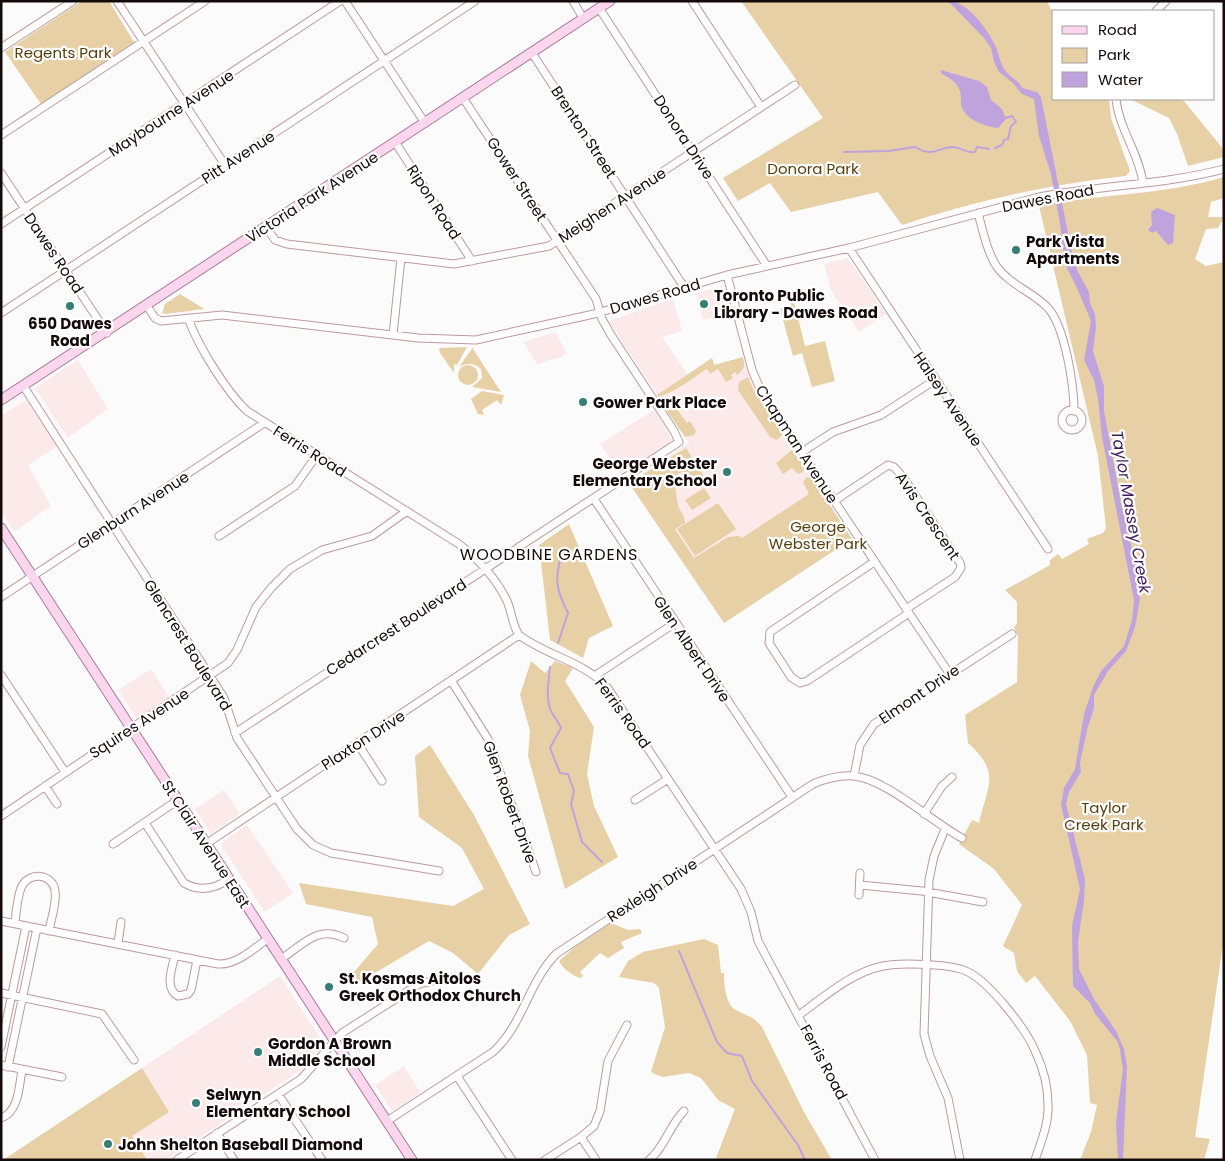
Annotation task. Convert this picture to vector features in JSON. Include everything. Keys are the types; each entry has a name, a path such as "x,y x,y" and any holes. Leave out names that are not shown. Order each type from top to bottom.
{"main road":[{"name":"Victoria Park Avenue","path":"1,405 24,387 610,1"},
{"name":"Victoria Park Avenue","path":"1,400 15,393"},
{"name":"St Clair Avenue East","path":"1,528 412,1160"}],"street":[{"path":"1,48 73,1"},
{"path":"116,1 225,165"},
{"path":"1,136 205,1"},
{"name":"Maybourne Avenue","path":"1,224 340,1"},
{"path":"345,1 425,123"},
{"name":"Pitt Avenue","path":"1,313 475,1"},
{"path":"573,1 583,18"},
{"path":"692,1 762,107"},
{"path":"1157,10 1166,1"},
{"name":"Donora Drive","path":"600,8 768,266"},
{"name":"Brenton Street","path":"532,53 684,288"},
{"name":"Meighen Avenue","path":"266,227 275,240 287,244 454,264 550,246 794,85"},
{"name":"Gower Street","path":"463,98 596,299 611,335 678,439"},
{"path":"1116,100 1122,123 1142,172 1143,183"},
{"name":"Ripon Road","path":"395,142 472,261"},
{"name":"Dawes Road","path":"147,306 159,321 222,315 393,335 444,340 476,340 600,312 728,275 849,248 1039,197 1068,191 1191,177 1224,169"},
{"name":"Dawes Road","path":"1,173 107,333"},
{"path":"978,213 990,253 998,268 1048,308 1056,320 1063,343 1074,398 1074,411"},
{"name":"Halsey Avenue","path":"849,248 1048,549"},
{"path":"393,335 401,258"},
{"name":"Chapman Avenue","path":"728,275 756,381 949,673"},
{"name":"Ferris Road","path":"188,318 194,334 234,396 247,411 458,544 485,568 507,602 520,635 596,675 619,704 747,900 758,941 875,1160"},
{"path":"802,452 833,432 881,415 935,380"},
{"name":"Glencrest Boulevard","path":"24,387 229,706 235,733 301,834 318,848 331,852 439,872"},
{"name":"Glenburn Avenue","path":"1,597 264,423"},
{"name":"Cedarcrest Boulevard","path":"235,733 485,568 677,445 678,439"},
{"path":"219,536 295,486 317,455"},
{"name":"Avis Crescent","path":"834,501 888,465 898,470 960,563 961,568 955,577 907,611"},
{"name":"Glen Albert Drive","path":"594,499 792,797"},
{"name":"Squires Avenue","path":"1,816 210,676 234,656 256,607 275,583 290,569 322,550 372,536 407,512"},
{"path":"874,562 770,632 769,643 791,677 800,683 807,681 907,611"},
{"path":"596,675 675,623"},
{"name":"Elmont Drive","path":"854,776 858,748 870,728 949,673 1012,634"},
{"name":"Plaxton Drive","path":"206,844 520,635"},
{"path":"1,675 65,772"},
{"name":"Glen Robert Drive","path":"452,682 488,739 536,872"},
{"path":"358,744 382,781"},
{"name":"Rexleigh Drive","path":"387,1121 493,1052 503,1043 513,1030 540,975 556,954 806,787 825,779 854,776 877,783 945,829 962,838"},
{"path":"924,814 942,786 952,778"},
{"path":"635,800 668,779"},
{"path":"45,786 57,804"},
{"path":"112,844 178,800"},
{"path":"145,823 184,883 211,889 229,879"},
{"path":"945,829 930,867 924,1034 930,1056 948,1098 960,1160"},
{"path":"859,896 860,873"},
{"path":"15,924 21,887 31,877 38,876 49,880 54,886 56,894 49,931"},
{"path":"860,885 929,892 984,902"},
{"path":"1,921 197,960 227,964 267,938"},
{"path":"118,943 121,922"},
{"path":"1,1047 26,926"},
{"path":"37,928 23,998 5,1066 62,1077"},
{"path":"281,959 321,933 330,932 344,938"},
{"path":"175,955 170,989 178,996 188,994 191,990 197,960"},
{"path":"799,1015 858,975 884,965 925,965 964,970 982,980 1036,1051 1043,1071 1048,1107 1045,1128 1035,1160"},
{"path":"177,1160 305,1076 334,1041 347,1030 419,984 432,981"},
{"path":"1,993 102,1014 134,1060"},
{"path":"545,1160 581,1137 594,1126 598,1117 608,1061 627,1025"},
{"path":"1,1118 8,1116 14,1108 22,1070"},
{"path":"457,1076 512,1160"},
{"path":"278,1094 322,1160"},
{"path":"649,1160 659,1150 669,1129 684,1111"},
{"path":"216,1133 234,1160"},
{"path":"581,1137 596,1160"}],"shaded area":[{"path":"848,258 886,314 859,332 831,291 824,264"},
{"path":"723,286 730,313 703,320 696,293"},
{"name":"George Webster Elementary School","path":"673,299 682,331 662,337 688,375 712,358 714,366 742,359 760,398 821,493 700,588 629,483 689,443 609,321"},
{"path":"555,332 567,353 559,358 548,360 538,365 523,342"},
{"path":"78,360 108,409 68,438 35,388"},
{"path":"26,400 58,446 28,465 51,506 14,532 1,510 1,416"},
{"path":"654,410 673,441 621,475 600,444"},
{"path":"151,669 169,697 137,719 118,690"},
{"path":"224,790 240,814 211,834 195,809"},
{"path":"247,825 293,893 265,912 220,844"},
{"path":"280,976 323,1042 308,1063 166,1160 147,1160 132,1136 169,1112 142,1068"},
{"path":"404,1066 420,1093 392,1111 375,1085"}],"green space":[{"name":"Regents Park","path":"82,1 109,1 134,42 41,104 5,52"},
{"name":"Donora Park","path":"741,1 1047,1 1052,12 1052,100 1109,100 1111,118 1130,171 1126,176 1097,179 1013,194 957,208 902,225 878,192 791,212 770,183 738,201 723,178 823,118"},
{"path":"1132,100 1184,101 1224,150 1224,157 1188,166 1177,134 1169,118"},
{"name":"Taylor Creek Park","path":"1224,177 1224,198 1211,202 1208,217 1224,217 1218,228 1206,229 1195,259 1206,266 1224,262 1224,937 1195,1137 1210,1139 1204,1160 1080,1160 1091,1132 1097,1105 1090,1103 1087,1055 1070,1021 1035,976 1026,983 1017,971 1014,953 1003,946 1022,905 994,869 959,844 972,820 979,823 989,780 985,763 968,743 965,715 1017,682 1018,636 1014,627 1017,624 1017,602 1005,590 1050,565 1050,560 1058,554 1062,559 1089,544 1087,539 1103,533 1106,528 1098,456 1039,206 1155,191"},
{"path":"798,293 799,297 794,298 794,302 805,346 825,341 835,381 812,387 802,353 793,356 780,309 791,306 789,296"},
{"path":"180,294 204,309 162,313 165,304"},
{"path":"467,347 457,365 454,364 454,373 440,353 439,348"},
{"path":"473,347 501,392 472,387 482,378 481,369 470,364 459,367"},
{"path":"743,357 743,369 737,375 735,372 731,375 733,378 726,382 718,369 710,374 707,369 671,392 658,397 657,395 712,358 714,365"},
{"path":"464,365 472,365 478,371 478,379 472,385 464,385 458,379 458,371"},
{"path":"748,377 753,389 783,434 777,440 770,437 738,390 739,382"},
{"path":"482,391 504,395 501,405 497,400 482,410 484,415 478,414 471,399"},
{"path":"669,398 687,423 690,421 696,431 694,435 685,437 662,404"},
{"name":"George Webster Park","path":"686,448 705,478 697,479 684,472 678,473 675,476 677,502 685,523 675,529 694,558 728,537 738,536 742,538 809,494 803,482 807,477 812,478 852,539 724,623 629,483"},
{"path":"792,450 804,466 803,472 798,474 792,468 783,474 776,463"},
{"path":"704,488 711,498 692,510 685,500"},
{"path":"718,503 736,529 695,556 677,529"},
{"path":"569,524 613,626 589,638 583,658 550,640 539,545"},
{"path":"531,661 545,673 555,661 573,668 565,681 594,727 587,774 594,806 618,857 565,889 528,756 530,731 520,695"},
{"path":"430,745 474,815 530,924 509,935 478,974 453,953 429,941 358,983 354,972 378,944 372,917 306,904 299,883 453,906 484,889 462,848 419,817 415,756"},
{"path":"611,923 628,930 640,929 642,933 621,942 624,948 608,958 600,953 580,972 583,976 581,978 572,974 563,966 559,961 575,947"},
{"path":"704,939 718,945 721,973 724,973 724,983 729,1003 736,1010 753,1018 762,1027 804,1112 832,1160 731,1160 716,1158 735,1109 718,1100 701,1078 689,1073 662,1077 651,1072 665,1027 659,988 654,983 619,977 628,961 643,952"},
{"path":"142,1068 169,1112 132,1136 147,1160 3,1160"}],"water":[{"path":"948,1 955,2 970,11 983,25 992,40 1006,72 1022,88 1037,92 1041,97 1071,248 1077,270 1089,292 1090,303 1095,314 1096,327 1093,351 1104,386 1104,411 1121,503 1135,562 1140,599 1135,627 1126,651 1108,671 1094,695 1094,708 1080,763 1081,772 1069,792 1066,804 1085,879 1078,941 1079,969 1094,999 1116,1031 1124,1049 1127,1066 1123,1160 1118,1160 1116,1122 1123,1069 1118,1042 1095,1014 1090,1003 1073,986 1072,926 1080,889 1061,805 1064,788 1075,769 1084,714 1093,687 1101,671 1124,646 1132,620 1134,600 1102,437 1098,399 1094,380 1084,360 1091,321 1065,264 1051,174 1039,136 1034,99 1022,94 1013,83 999,72 994,62 991,48 984,38"},
{"path":"941,70 979,81 987,87 991,100 1002,109 1006,119 998,128 981,124 970,118 962,109 960,91 957,85 941,73"},
{"path":"1157,208 1175,215 1173,243 1168,245 1156,231 1152,233 1148,230 1152,225 1151,212"}],"waterway":[{"path":"995,148 1002,145 1004,140 1008,139 1011,126 1016,122 1012,116 1005,118"},
{"path":"844,152 889,151 915,147 926,152 934,152 952,147 972,152 975,152 977,147 989,149"},
{"path":"558,643 568,613 559,591 557,578 562,553"},
{"path":"550,667 548,701 551,711 561,728 550,748 560,773 568,774 574,791 571,804 582,842 602,862"},
{"path":"679,951 717,1042 727,1053 742,1056 752,1081 798,1145 805,1160"}],"place":[{"name":"Park Vista Apartments","path":"1016,250"},
{"name":"Toronto Public Library - Dawes Road","path":"704,304"},
{"name":"650 Dawes Road","path":"70,306"},
{"name":"Gower Park Place","path":"583,402"},
{"name":"George Webster Elementary School","path":"727,472"},
{"name":"St. Kosmas Aitolos Greek Orthodox Church","path":"329,987"},
{"name":"Gordon A Brown Middle School","path":"258,1052"},
{"name":"Selwyn Elementary School","path":"196,1103"},
{"name":"John Shelton Baseball Diamond","path":"108,1144"}],"district":[{"name":"WOODBINE GARDENS","path":"549,554"}],"water label":[{"name":"Taylor Massey Creek","path":"1131,512"}]}
